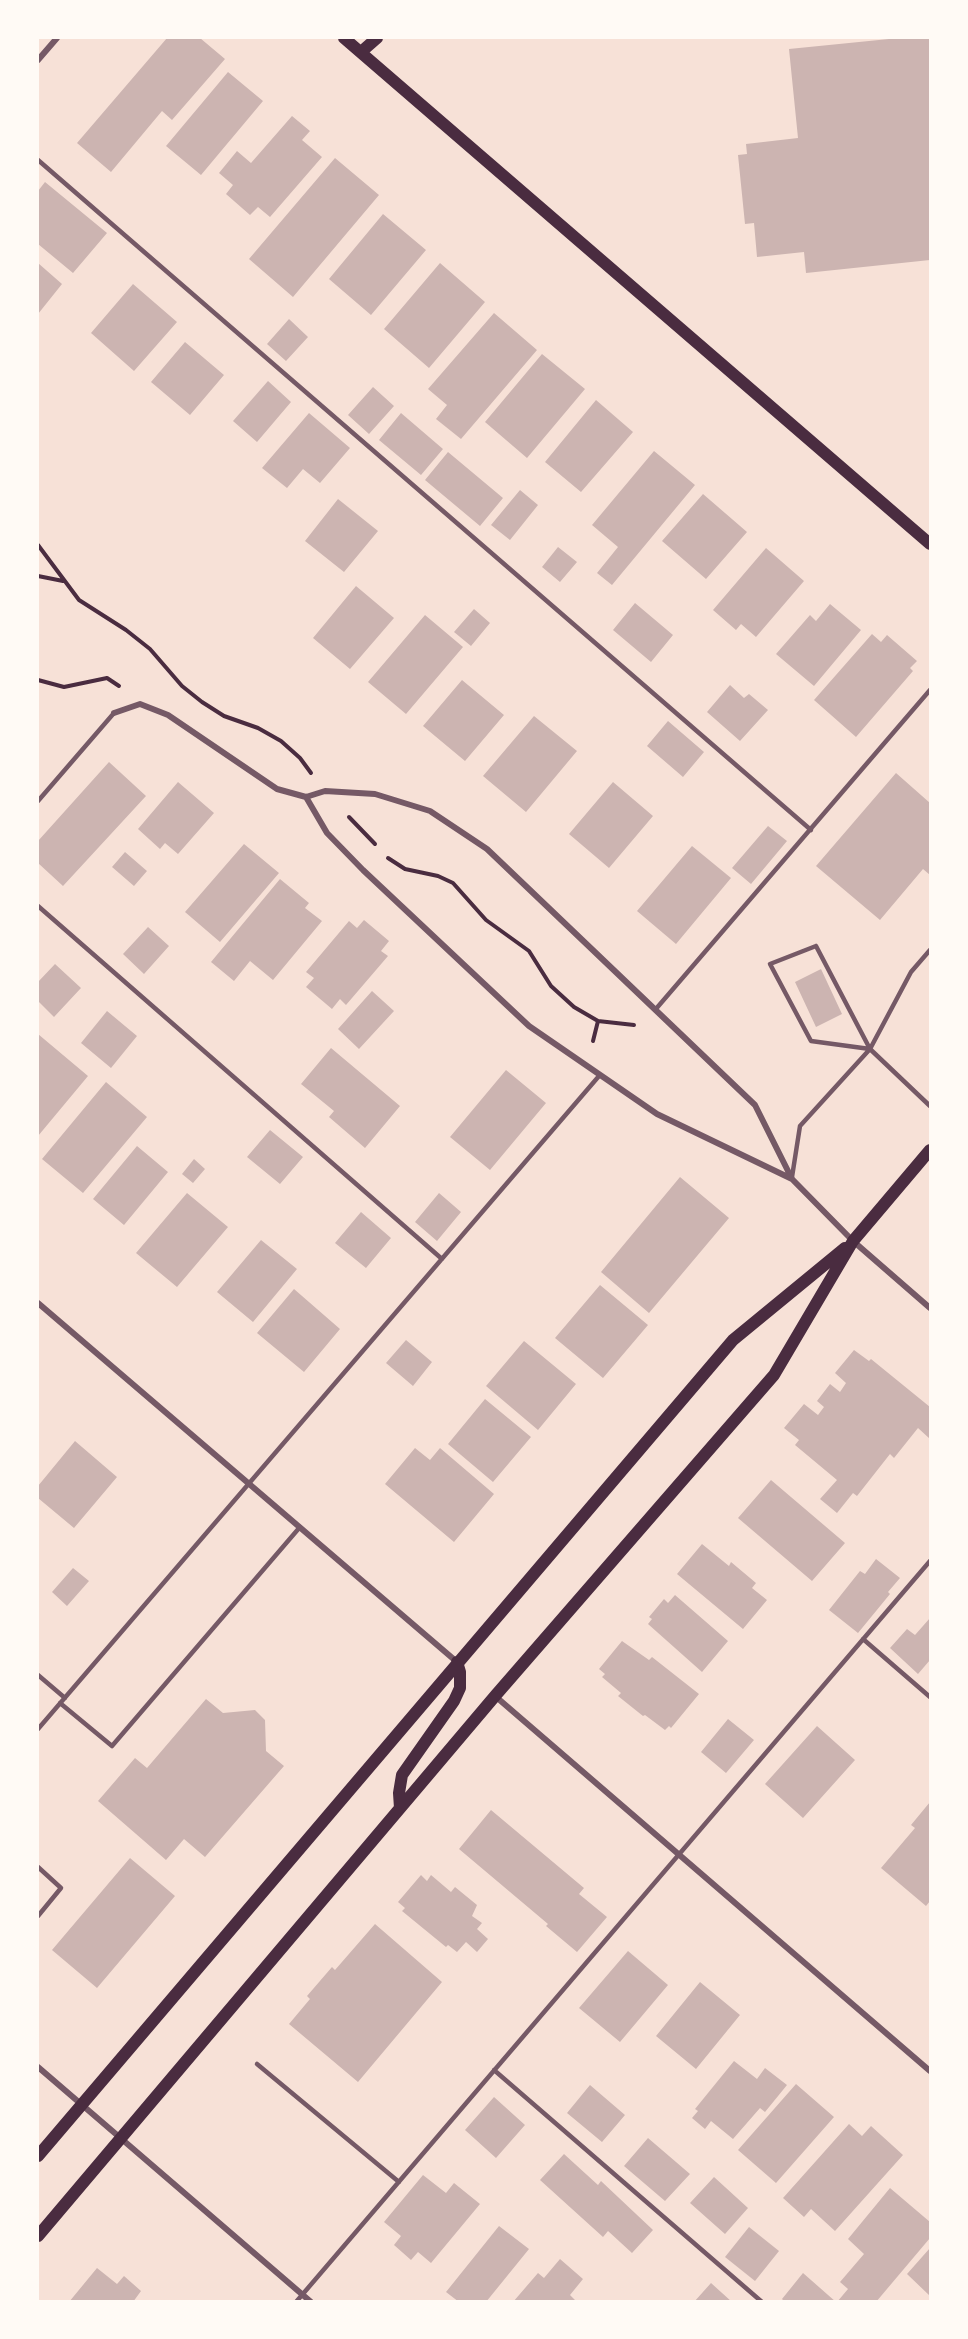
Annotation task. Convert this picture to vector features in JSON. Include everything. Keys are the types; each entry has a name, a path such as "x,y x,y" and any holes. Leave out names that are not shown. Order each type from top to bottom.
{"main road":[{"path":"344,38 930,544"},
{"path":"361,52 376,38"},
{"path":"38,2156 733,1340 853,1241 930,1152"},
{"path":"38,2236 495,1696 774,1375 853,1241"},
{"path":"400,1808 399,1793 402,1774 454,1701 460,1688 460,1672 457,1662"}],"street":[{"path":"38,60 57,38"},
{"path":"114,713 141,704 168,715 277,789 306,797 325,791 375,794 430,811 487,849 755,1105 792,1179 853,1241 930,1308"},
{"path":"306,797 327,833 363,870 529,1026 657,1114 792,1179"},
{"path":"38,1303 457,1662"},
{"path":"495,1696 930,2071"},
{"path":"38,2067 311,2301"}],"lane":[{"path":"38,160 811,830"},
{"path":"655,1010 930,690"},
{"path":"38,801 114,713"},
{"path":"38,906 442,1259"},
{"path":"870,1048 811,1041 770,964 816,946 870,1048 930,1106"},
{"path":"792,1179 800,1125 870,1048 911,972 930,950"},
{"path":"38,1730 599,1076"},
{"path":"60,1703 112,1746 300,1527"},
{"path":"296,2301 930,1561"},
{"path":"863,1639 930,1697"},
{"path":"38,1675 65,1698"},
{"path":"38,1867 62,1888 38,1916"},
{"path":"256,2064 399,2182"},
{"path":"494,2070 762,2301"}],"path":[{"path":"38,545 79,600 126,630 150,649 182,686 224,716 258,728 281,741 300,758 325,791 377,848"},
{"path":"38,576 64,581"},
{"path":"38,680 64,687 107,678 141,704"},
{"path":"385,856 405,869 438,876 453,883 486,920 529,951 560,996 598,1021 638,1026 664,1019"}],"building":[{"path":"167,38 200,38 225,59 172,120 162,111 111,172 77,143"},
{"path":"899,38 930,38 930,260 806,273 804,252 757,257 754,223 745,224 738,155 747,154 746,144 798,138 789,49"},
{"path":"228,72 263,101 201,175 166,146"},
{"path":"292,116 310,131 302,140 322,157 270,217 258,207 250,215 226,194 233,185 219,173 237,151 251,163"},
{"path":"335,158 379,195 293,297 249,259"},
{"path":"45,182 107,233 73,273 38,244 38,191"},
{"path":"383,214 426,250 371,315 329,279"},
{"path":"38,263 62,284 38,314"},
{"path":"440,263 485,302 429,368 384,329"},
{"path":"133,284 177,322 134,371 91,333"},
{"path":"494,313 537,350 461,439 436,419 447,405 428,389"},
{"path":"289,319 308,337 286,361 267,344"},
{"path":"185,342 224,375 190,415 151,382"},
{"path":"542,354 585,389 527,458 485,422"},
{"path":"268,381 291,402 257,442 233,421"},
{"path":"373,387 394,406 369,434 348,415"},
{"path":"596,400 633,432 581,492 545,462"},
{"path":"309,413 350,448 320,483 303,469 287,488 262,468"},
{"path":"401,413 443,449 421,475 379,440"},
{"path":"654,451 695,485 612,585 597,573 618,547 592,525"},
{"path":"448,452 503,498 480,526 425,480"},
{"path":"520,490 538,505 510,540 491,525"},
{"path":"703,494 747,532 706,579 662,541"},
{"path":"338,499 378,531 344,572 305,541"},
{"path":"558,547 577,562 560,582 542,567"},
{"path":"766,548 804,581 756,637 741,624 736,630 713,610"},
{"path":"356,586 394,618 350,669 313,638"},
{"path":"635,603 673,635 651,662 613,630"},
{"path":"830,604 861,630 814,686 776,654 810,615 816,621"},
{"path":"474,609 490,623 471,646 454,632"},
{"path":"425,615 463,647 406,714 368,682"},
{"path":"872,634 881,642 887,635 917,661 910,668 913,671 856,737 814,700"},
{"path":"462,680 504,715 465,761 423,726"},
{"path":"730,685 744,698 749,694 768,710 740,741 707,712"},
{"path":"534,716 577,751 526,812 483,776"},
{"path":"668,721 704,752 683,777 647,746"},
{"path":"109,762 146,796 63,886 38,863 38,841"},
{"path":"896,773 930,803 930,875 923,869 880,920 816,866"},
{"path":"178,782 214,813 178,854 165,843 160,849 138,829"},
{"path":"613,782 653,816 609,868 569,834"},
{"path":"768,826 787,841 751,884 732,868"},
{"path":"244,844 279,873 220,942 185,912"},
{"path":"692,846 731,878 676,944 637,911"},
{"path":"125,852 147,871 134,886 112,867"},
{"path":"280,879 309,903 305,908 322,921 273,980 250,961 234,981 211,962"},
{"path":"364,920 389,941 381,951 388,956 346,1005 340,999 332,1009 306,987 314,978 306,972 349,921 357,928"},
{"path":"148,927 169,946 144,974 123,954"},
{"path":"55,964 81,988 54,1017 38,1001 38,982"},
{"path":"821,969 842,1014 816,1027 795,982"},
{"path":"372,991 394,1011 359,1049 338,1029"},
{"path":"107,1011 137,1036 111,1068 81,1043"},
{"path":"38,1034 88,1076 38,1136"},
{"path":"331,1048 400,1106 365,1148 329,1117 334,1111 301,1084"},
{"path":"506,1070 546,1103 490,1170 450,1137"},
{"path":"106,1082 147,1117 83,1193 42,1159"},
{"path":"270,1130 303,1157 280,1184 247,1157"},
{"path":"137,1146 168,1172 124,1225 93,1199"},
{"path":"194,1159 205,1169 193,1183 182,1174"},
{"path":"680,1177 729,1218 649,1313 601,1272"},
{"path":"187,1193 228,1227 177,1287 136,1253"},
{"path":"439,1193 461,1212 437,1241 415,1222"},
{"path":"361,1212 391,1238 366,1268 335,1243"},
{"path":"261,1240 297,1269 253,1322 217,1292"},
{"path":"600,1285 648,1325 603,1378 555,1338"},
{"path":"294,1289 340,1329 304,1372 257,1333"},
{"path":"406,1340 432,1362 413,1386 386,1363"},
{"path":"524,1341 576,1384 538,1430 486,1386"},
{"path":"854,1350 869,1361 871,1359 930,1407 930,1439 918,1428 894,1458 890,1454 857,1496 853,1493 837,1513 820,1499 837,1480 795,1445 799,1440 784,1428 804,1404 818,1415 824,1407 817,1401 830,1384 840,1392 846,1383 835,1373"},
{"path":"485,1399 531,1437 493,1482 448,1444"},
{"path":"75,1441 117,1477 74,1528 38,1498 38,1486"},
{"path":"415,1448 430,1460 440,1448 494,1494 454,1542 385,1484"},
{"path":"771,1480 845,1543 812,1581 738,1518"},
{"path":"702,1544 729,1566 731,1562 756,1583 752,1588 767,1600 743,1629 677,1574"},
{"path":"876,1559 900,1578 858,1633 829,1610 860,1571 865,1574"},
{"path":"73,1568 89,1581 67,1606 52,1592"},
{"path":"675,1595 728,1641 702,1672 648,1624 652,1619 649,1617 664,1599 668,1603"},
{"path":"930,1618 930,1660 918,1674 890,1648 907,1629 915,1635"},
{"path":"622,1641 649,1660 652,1657 699,1694 671,1728 669,1726 665,1730 645,1715 643,1716 618,1696 621,1693 602,1677 605,1674 599,1669"},
{"path":"206,1699 223,1713 255,1710 265,1720 266,1751 284,1766 205,1857 184,1839 166,1860 98,1801 135,1758 147,1768"},
{"path":"728,1719 754,1740 726,1773 701,1752"},
{"path":"817,1726 855,1760 803,1818 765,1784"},
{"path":"930,1802 930,1901 926,1906 881,1868 915,1828 911,1825"},
{"path":"491,1810 584,1888 579,1894 607,1917 577,1952 546,1926 548,1924 459,1849"},
{"path":"130,1858 175,1896 97,1988 52,1950"},
{"path":"421,1875 427,1881 431,1875 451,1892 455,1887 477,1905 472,1916 482,1923 477,1929 488,1939 477,1952 466,1942 457,1952 448,1945 446,1947 402,1911 405,1908 398,1902"},
{"path":"375,1924 442,1982 358,2082 289,2024 310,1999 307,1996 332,1967 335,1970"},
{"path":"628,1951 668,1985 620,2042 579,2008"},
{"path":"700,1982 740,2015 696,2069 656,2036"},
{"path":"734,2061 757,2079 765,2068 787,2085 765,2112 760,2108 733,2139 711,2121 705,2129 692,2118 698,2111 695,2109"},
{"path":"796,2084 834,2117 776,2183 738,2150"},
{"path":"590,2085 625,2115 602,2142 567,2113"},
{"path":"494,2097 525,2125 496,2158 465,2130"},
{"path":"849,2124 862,2136 871,2126 903,2155 835,2231 811,2209 804,2217 783,2198"},
{"path":"648,2138 690,2174 665,2201 624,2166"},
{"path":"564,2154 598,2185 601,2181 653,2230 632,2253 608,2231 603,2237 540,2180"},
{"path":"423,2175 446,2193 454,2183 480,2204 431,2263 418,2252 411,2260 394,2245 401,2236 384,2222"},
{"path":"714,2177 748,2208 725,2234 690,2203"},
{"path":"890,2188 930,2222 930,2238 876,2302 837,2302 848,2289 840,2282 864,2254 848,2239"},
{"path":"499,2226 529,2249 486,2302 459,2302 446,2292"},
{"path":"749,2227 779,2251 755,2281 725,2257"},
{"path":"930,2248 930,2296 907,2274"},
{"path":"560,2259 583,2279 570,2295 577,2302 513,2302 538,2273 544,2278"},
{"path":"97,2268 117,2284 124,2276 141,2291 133,2302 69,2302"},
{"path":"803,2273 836,2302 785,2302 782,2299"},
{"path":"711,2283 732,2302 694,2302"}]}
